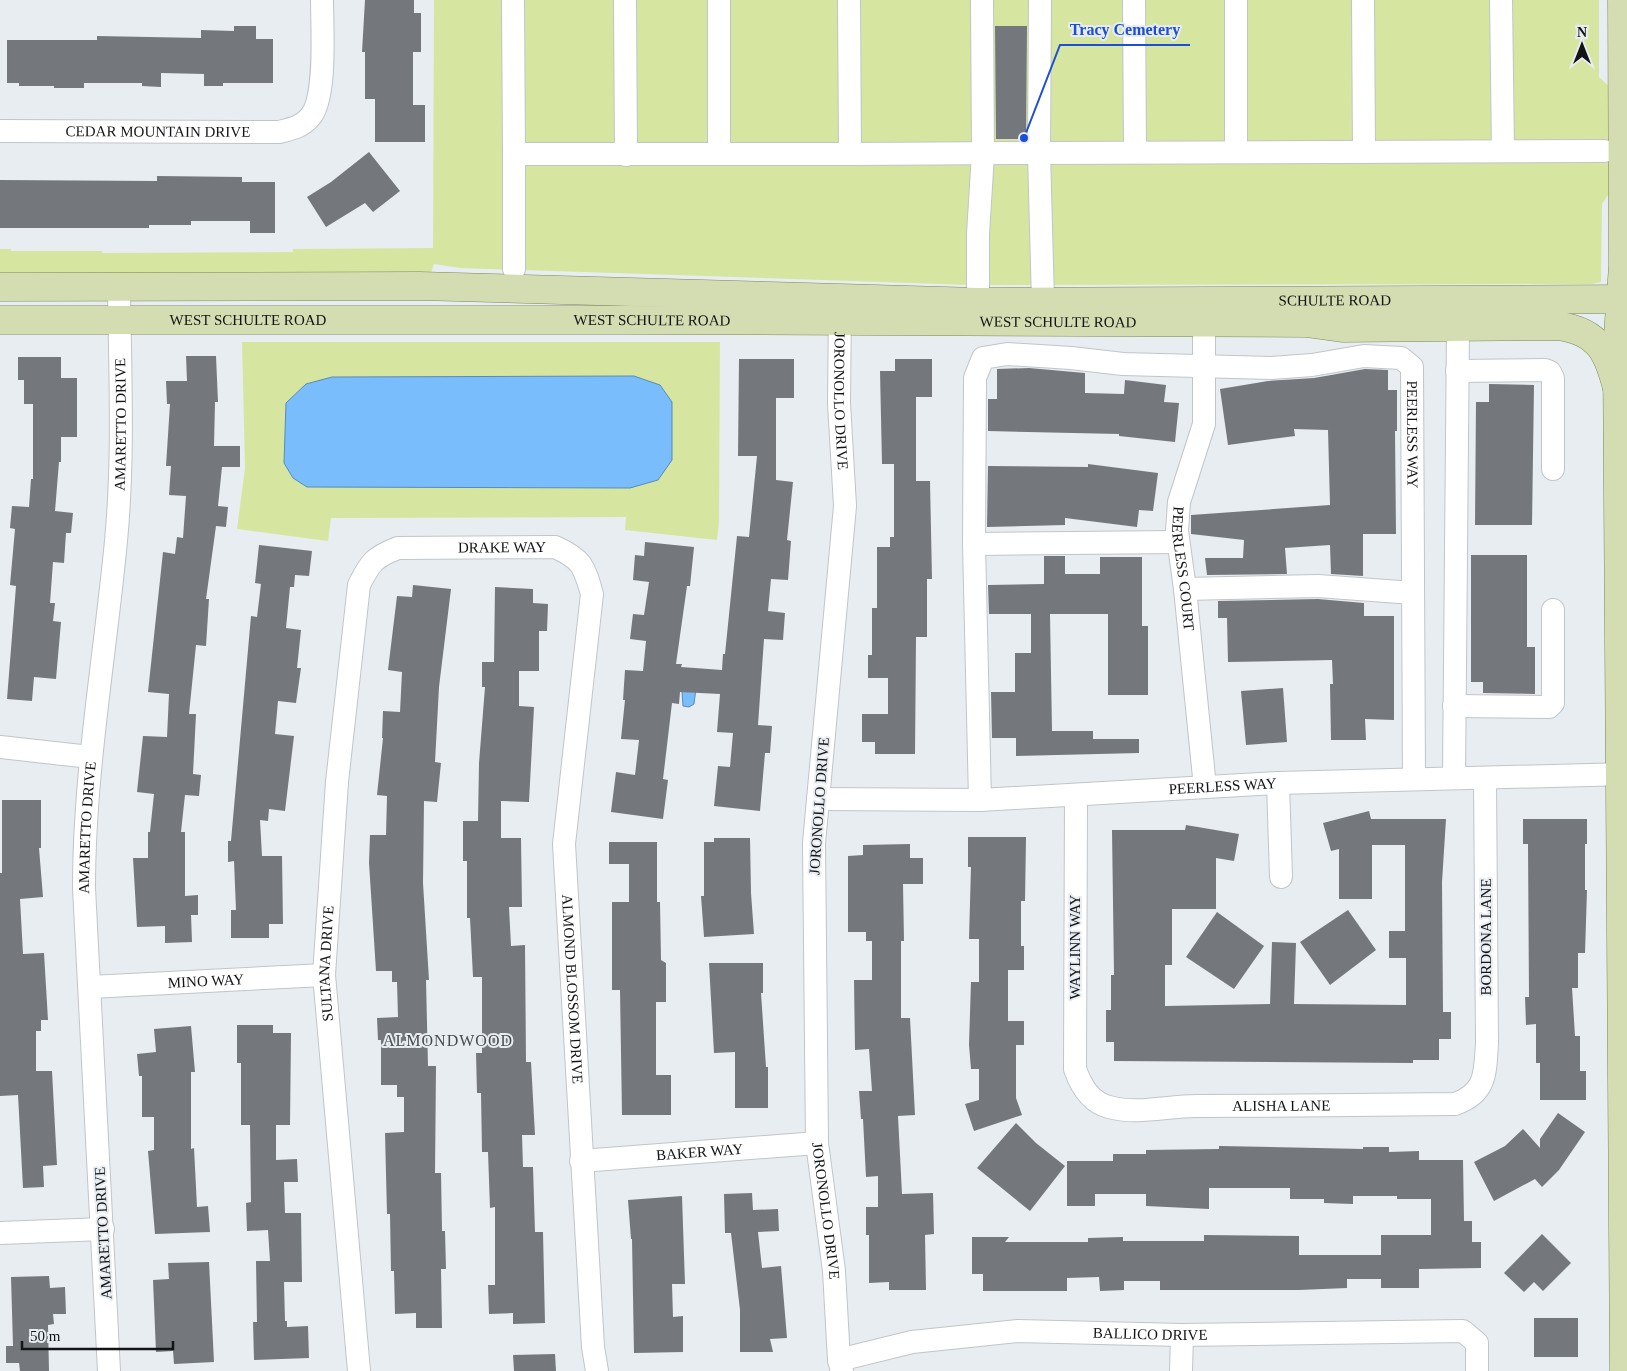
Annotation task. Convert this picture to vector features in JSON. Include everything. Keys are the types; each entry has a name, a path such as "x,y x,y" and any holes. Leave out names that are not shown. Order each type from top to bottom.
{"main road":[{"path":"1622,0 1624,304 1618,392 1624,774 1624,1371"},
{"name":"WEST SCHULTE ROAD","path":"0,287 420,286 840,310 1204,324 1306,323"},
{"name":"WEST SCHULTE ROAD","path":"0,320 840,310 978,302 1043,302"},
{"name":"SCHULTE ROAD","path":"1043,302 1624,304"},
{"name":"SCHULTE ROAD","path":"1306,323 1342,318 1624,304"},
{"path":"1306,323 1342,328 1558,326 1579,330 1592,337 1605,351 1612,367 1618,392"}],"street":[{"name":"CEDAR MOUNTAIN DRIVE","path":"0,131 280,132 296,128 311,117 319,100 322,0"},
{"path":"513,0 514,269"},
{"path":"625,0 626,155"},
{"path":"719,0 719,154"},
{"path":"849,0 850,154"},
{"path":"978,302 978,234 983,154 982,0"},
{"path":"1040,0 1039,153 1043,302"},
{"path":"1134,0 1135,152"},
{"path":"1236,0 1236,152"},
{"path":"1363,0 1364,152"},
{"path":"1501,0 1503,151"},
{"path":"514,154 1604,151"},
{"name":"AMARETTO DRIVE","path":"109,1371 84,888 84,839 90,757 119,491 119,287"},
{"name":"JORONOLLO DRIVE","path":"840,310 839,403 845,506 814,844 817,1143 834,1271 841,1366"},
{"name":"PEERLESS COURT","path":"1204,324 1204,424 1179,502 1178,542 1185,589 1205,787"},
{"path":"1454,778 1458,327"},
{"path":"980,800 974,544 975,378 984,358 1007,354 1072,358 1123,364 1205,365"},
{"name":"PEERLESS WAY","path":"1205,365 1271,368 1312,366 1364,356 1401,358 1412,367 1413,593"},
{"path":"1457,370 1545,370 1550,372 1553,378 1553,469"},
{"path":"974,544 1178,542"},
{"name":"DRAKE WAY","path":"373,561 382,554 398,548 555,547 573,555 586,571 592,594 590,608"},
{"name":"SULTANA DRIVE","path":"359,1371 324,975 337,782 357,605 360,585 373,561"},
{"path":"1185,589 1318,586 1413,593 1414,778"},
{"name":"ALMOND BLOSSOM DRIVE","path":"590,608 564,844 581,1161 593,1347 597,1371"},
{"path":"1454,706 1549,707 1553,703 1553,610"},
{"path":"0,747 90,757"},
{"name":"PEERLESS WAY","path":"818,799 980,800 1076,796 1278,782 1624,774"},
{"name":"BORDONA LANE","path":"1474,1093 1484,1078 1487,1043 1485,778"},
{"path":"1278,782 1281,877"},
{"name":"WAYLINN WAY","path":"1076,796 1075,1069 1081,1086 1088,1095"},
{"name":"MINO WAY","path":"90,987 324,975"},
{"name":"ALISHA LANE","path":"1088,1095 1106,1107 1128,1111 1192,1106 1455,1104 1474,1093"},
{"name":"BAKER WAY","path":"581,1161 817,1143"},
{"path":"0,1233 103,1229"},
{"name":"BALLICO DRIVE","path":"841,1366 912,1342 1018,1331 1182,1334 1463,1331 1477,1342 1477,1371"},
{"path":"1181,1371 1182,1334"}],"green space":[{"path":"434,0 1599,0 1599,77 1614,91 1614,186 1602,204 1601,282 1592,284 971,285 460,268 434,264 431,273 0,274 0,249 11,249 11,251 102,251 102,253 293,252 293,249 433,248"},
{"path":"242,342 720,342 719,522 717,540 625,530 626,517 331,518 328,541 237,529 245,468"}],"water":[{"path":"634,376 660,385 672,402 672,460 658,480 630,488 307,487 293,478 284,463 286,403 306,384 332,377"},
{"path":"697,680 694,704 689,707 683,706 682,692"}],"building":[{"path":"365,0 414,0 414,13 421,13 421,52 413,52 413,105 425,105 425,142 375,142 375,99 365,99 365,52 362,52"},
{"path":"234,26 256,26 256,39 273,39 273,83 223,83 223,86 204,86 204,74 161,73 161,87 142,86 142,83 84,83 84,88 54,88 54,86 19,86 19,83 7,83 7,40 97,40 97,36 201,38 201,30 234,31"},
{"path":"995,26 1027,26 1026,139 996,139"},
{"path":"369,152 400,191 373,212 365,203 326,227 307,197 331,182"},
{"path":"157,176 242,177 242,182 275,182 275,233 250,233 250,221 191,221 191,225 149,225 149,228 0,228 0,180 157,181"},
{"path":"186,356 216,356 218,402 215,402 214,446 240,446 240,467 222,467 218,506 228,507 226,527 216,526 206,599 209,599 206,646 196,645 189,714 196,714 193,774 201,775 199,796 185,795 181,832 185,832 185,896 198,895 198,915 191,915 192,942 165,943 165,926 137,927 133,858 148,858 148,832 150,832 154,794 137,792 143,736 167,737 169,694 148,692 163,552 175,554 177,537 183,538 186,496 169,495 171,466 166,466 170,404 167,404 166,381 187,381"},
{"path":"18,357 61,357 61,378 77,378 77,437 61,437 61,462 59,462 55,511 73,513 71,533 66,533 64,563 53,562 50,603 55,603 53,621 61,622 56,679 34,677 32,701 7,699 16,586 10,585 15,529 10,528 12,506 29,507 31,479 33,479 33,404 24,404 24,380 18,380"},
{"path":"739,359 794,359 794,398 776,398 776,480 793,482 787,540 791,541 788,580 771,579 768,611 785,613 783,640 764,639 758,725 772,726 770,753 765,753 760,811 714,806 718,766 730,767 733,733 717,732 720,694 680,692 679,704 672,703 663,779 668,780 663,819 611,812 616,772 635,775 639,740 621,739 625,700 623,700 625,670 643,671 646,641 630,639 633,614 644,615 649,582 633,580 635,555 644,556 645,542 694,547 690,586 687,586 676,664 682,664 681,667 722,670 737,536 749,537 757,456 738,456"},
{"path":"895,359 932,359 932,397 916,397 916,481 930,481 932,579 927,579 927,637 916,637 915,754 875,754 875,742 862,742 862,714 888,714 888,678 868,678 868,655 872,655 872,608 877,608 877,547 890,547 890,537 894,537 894,464 882,464 880,371 895,371"},
{"path":"1029,368 1085,373 1085,393 1124,394 1125,380 1166,385 1164,402 1179,403 1175,442 1119,436 1119,434 988,431 988,399 997,399 997,369"},
{"path":"1365,369 1388,370 1388,390 1397,390 1397,431 1395,431 1396,534 1363,534 1363,576 1331,574 1330,545 1285,548 1287,574 1207,575 1205,558 1243,558 1244,540 1191,534 1191,515 1330,505 1328,430 1294,429 1295,436 1228,445 1220,389 1268,381 1314,378"},
{"path":"1489,384 1534,385 1532,525 1475,525 1476,402 1489,402"},
{"path":"1088,464 1158,473 1153,511 1139,510 1137,527 1065,518 1065,525 987,527 988,466 1088,467"},
{"path":"259,545 312,551 309,576 295,575 294,587 290,587 286,628 301,630 297,668 301,668 296,703 278,701 275,734 294,736 285,811 269,809 268,821 260,820 262,856 282,856 283,924 269,924 269,938 231,938 231,910 236,910 234,861 228,862 228,841 231,841 251,616 257,617 261,584 255,583"},
{"path":"1471,555 1527,555 1527,647 1535,647 1535,694 1483,693 1483,682 1471,682"},
{"path":"1044,556 1065,556 1065,574 1100,574 1100,557 1142,557 1142,626 1148,626 1148,695 1108,695 1108,614 1050,614 1052,731 1093,731 1093,739 1139,739 1139,753 1016,756 1016,738 992,738 991,692 1015,692 1015,653 1031,653 1031,614 989,614 988,585 1044,584"},
{"path":"413,585 451,589 439,687 435,762 441,763 437,802 424,801 423,883 429,980 426,980 428,1066 436,1066 435,1173 441,1173 442,1231 445,1231 446,1269 441,1269 442,1328 416,1328 416,1313 395,1314 394,1271 391,1271 390,1214 387,1214 385,1133 404,1132 404,1097 397,1097 397,1085 381,1085 381,1040 378,1040 377,1018 398,1017 397,982 392,982 392,971 376,971 369,863 370,835 386,835 387,796 377,795 383,738 383,711 400,712 402,672 388,670 397,596 412,597"},
{"path":"495,587 533,589 533,603 548,604 547,631 539,631 539,671 519,671 519,706 534,707 529,802 501,801 501,838 521,838 522,907 509,907 511,946 525,945 526,1062 531,1062 535,1135 522,1135 523,1167 533,1167 535,1232 543,1232 545,1323 513,1324 513,1313 489,1314 488,1285 495,1285 495,1207 490,1208 488,1152 482,1152 481,1093 477,1093 476,1053 482,1053 482,977 473,977 470,918 467,918 467,861 463,861 463,821 478,821 479,763 485,687 482,687 482,662 494,662"},
{"path":"1318,599 1364,603 1364,616 1394,616 1394,720 1365,719 1366,740 1331,740 1330,684 1333,684 1332,660 1228,662 1227,618 1218,618 1218,601"},
{"path":"1283,688 1287,742 1246,745 1241,691"},
{"path":"2,800 41,800 41,848 39,848 43,897 20,899 23,954 44,953 48,1020 41,1020 41,1031 36,1031 36,1071 52,1071 57,1165 43,1166 44,1187 23,1188 18,1095 0,1096 0,873 2,873"},
{"path":"1369,811 1371,819 1446,819 1442,882 1443,1012 1451,1012 1451,1039 1439,1039 1439,1060 1413,1060 1413,1063 1114,1061 1114,1042 1106,1042 1106,1010 1111,1010 1111,975 1114,975 1112,830 1185,830 1186,825 1239,834 1234,861 1216,858 1216,909 1172,909 1172,965 1165,965 1165,1006 1270,1004 1272,942 1296,943 1294,1004 1406,1005 1406,958 1389,958 1389,931 1405,931 1405,845 1372,845 1372,899 1339,899 1339,849 1331,851 1323,823"},
{"path":"1523,819 1587,819 1587,844 1585,844 1585,890 1587,890 1585,953 1578,953 1578,988 1572,988 1575,1036 1580,1036 1580,1071 1586,1071 1586,1100 1540,1100 1540,1063 1536,1063 1536,1024 1526,1025 1525,997 1529,997 1528,844 1523,844"},
{"path":"968,837 1026,837 1025,901 1021,901 1021,946 1024,946 1024,970 1008,970 1008,1021 1024,1021 1024,1045 1016,1045 1016,1098 1022,1115 974,1131 965,1104 979,1100 979,1069 971,1069 969,1045 971,982 979,982 979,939 969,939 971,867 968,867"},
{"path":"714,838 750,838 754,934 704,937 701,896 704,896 704,842 714,842"},
{"path":"609,842 657,842 657,902 660,902 661,960 666,963 666,1002 656,1002 656,1075 671,1075 671,1115 622,1115 620,990 612,990 612,902 629,902 629,864 609,864"},
{"path":"910,844 910,858 923,858 923,884 903,884 904,941 901,941 901,1018 910,1018 915,1115 898,1116 902,1194 933,1193 934,1234 925,1235 926,1290 889,1290 889,1282 869,1283 869,1235 866,1235 866,1207 878,1207 878,1176 866,1177 863,1119 861,1119 859,1091 872,1091 869,1049 855,1050 854,980 872,980 872,941 866,941 866,932 848,932 848,856 863,855 863,845"},
{"path":"1348,910 1376,950 1330,985 1300,942"},
{"path":"1217,912 1264,946 1234,989 1186,957"},
{"path":"709,963 763,963 763,993 761,993 766,1067 768,1067 768,1108 735,1108 735,1052 714,1053"},
{"path":"237,1025 273,1025 273,1033 291,1033 290,1125 276,1125 276,1160 297,1159 298,1182 284,1182 285,1213 301,1213 302,1282 284,1282 285,1321 287,1321 287,1327 308,1326 309,1358 254,1360 253,1322 257,1322 256,1261 270,1261 268,1230 247,1231 246,1203 251,1202 250,1125 241,1125 241,1063 237,1063"},
{"path":"191,1026 195,1072 191,1072 191,1149 194,1148 197,1207 208,1206 210,1232 155,1234 148,1151 154,1150 154,1117 142,1117 142,1076 139,1076 137,1054 156,1052 154,1029"},
{"path":"1558,1113 1585,1132 1559,1170 1542,1187 1535,1179 1494,1201 1474,1162 1505,1146 1523,1129 1540,1148 1540,1139"},
{"path":"1016,1123 1036,1143 1065,1166 1030,1211 977,1168"},
{"path":"1219,1146 1363,1149 1363,1147 1389,1147 1389,1152 1419,1151 1419,1160 1463,1160 1464,1221 1472,1221 1472,1242 1481,1242 1481,1268 1419,1269 1419,1288 1381,1288 1381,1279 1347,1279 1347,1288 1299,1290 1160,1290 1160,1281 1124,1281 1124,1290 1100,1291 1099,1277 1067,1278 1067,1291 983,1291 983,1274 972,1274 972,1237 1009,1237 1005,1242 1088,1242 1088,1238 1123,1237 1123,1241 1204,1241 1204,1235 1299,1236 1299,1255 1381,1255 1381,1235 1431,1235 1431,1199 1397,1199 1397,1196 1353,1196 1353,1204 1324,1203 1324,1199 1290,1199 1290,1188 1209,1188 1209,1209 1146,1206 1146,1194 1095,1194 1095,1206 1067,1206 1067,1161 1113,1161 1113,1154 1146,1154 1146,1150 1219,1149"},
{"path":"752,1193 753,1210 778,1209 779,1231 758,1232 762,1268 781,1266 787,1338 770,1339 773,1352 740,1352 740,1310 731,1233 725,1233 724,1194"},
{"path":"682,1196 685,1284 672,1284 673,1317 683,1316 683,1352 634,1353 632,1239 628,1200"},
{"path":"1542,1234 1571,1263 1543,1291 1534,1282 1524,1292 1504,1273"},
{"path":"209,1262 214,1362 174,1364 173,1351 156,1352 153,1280 169,1279 168,1263"},
{"path":"49,1276 50,1288 65,1287 66,1314 53,1314 54,1324 48,1325 49,1371 20,1371 19,1363 6,1363 6,1346 13,1346 11,1277"},
{"path":"1534,1318 1578,1318 1578,1357 1534,1357"},
{"path":"555,1354 556,1371 514,1371 513,1355"}],"place":[{"name":"Tracy Cemetery","path":"1024,138"}],"district":[{"name":"ALMONDWOOD","path":"448,1040"}]}
